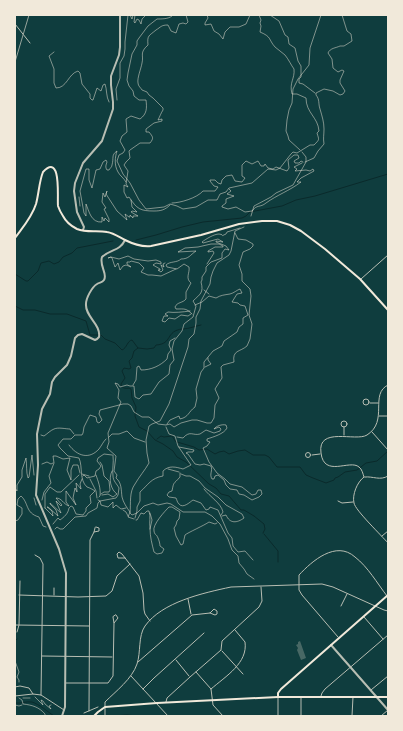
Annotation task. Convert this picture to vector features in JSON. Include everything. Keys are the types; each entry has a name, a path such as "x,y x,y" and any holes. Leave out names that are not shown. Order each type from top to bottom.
{"main road":[{"path":"15,238 32,214 42,174 48,168 53,169 57,174 60,212 71,226 83,230 108,232 140,246 151,246 240,224 262,221 290,225 301,231 360,279 388,310"},
{"path":"278,697 278,692 281,689 388,596"},
{"path":"94,716 104,707 156,703 278,697 388,697"}],"street":[{"path":"83,230 84,227 78,216 74,187 84,163 102,141 113,107 111,76 119,55 120,15"},
{"path":"15,24 30,43"},
{"path":"62,716 64,710 66,573 46,513 39,505 36,495 38,465 37,434 42,409 50,392 52,382 67,365 75,338 77,335 82,334 96,340 100,335 88,313 86,302 94,287 105,278 101,264 102,257 120,248 125,240"},
{"path":"360,279 388,255"},
{"path":"364,477 358,466 338,467 325,462 321,454 322,445 328,439 335,436 362,437 372,432 377,425 381,392 388,385"},
{"path":"369,402 379,403"},
{"path":"378,416 388,416"},
{"path":"344,427 344,436"},
{"path":"372,432 388,450"},
{"path":"311,455 321,454"},
{"path":"388,476 380,479 369,476 364,477 357,485 353,502 388,544"},
{"path":"338,502 353,502"},
{"path":"382,536 388,531"},
{"path":"89,711 90,540 94,532"},
{"path":"339,638 302,595 299,585 299,576 320,557 331,551 354,555 388,596"},
{"path":"35,555 43,562 41,695"},
{"path":"125,558 142,583 144,610 150,621"},
{"path":"19,595 106,596 114,588 117,576 130,564"},
{"path":"17,632 19,625 20,581"},
{"path":"106,716 105,702 131,676 138,662 144,627 176,602 231,587 322,584 388,611"},
{"path":"166,703 167,698 221,650 222,641 261,604 261,587"},
{"path":"54,588 54,596"},
{"path":"341,606 347,594"},
{"path":"188,599 192,615"},
{"path":"138,662 192,615 210,613"},
{"path":"364,617 383,639"},
{"path":"64,683 108,683 113,676 114,624"},
{"path":"15,625 90,626"},
{"path":"211,689 236,667 245,654 245,642 234,630"},
{"path":"144,689 204,633"},
{"path":"321,697 325,689 388,635"},
{"path":"331,645 388,710 381,716"},
{"path":"221,650 243,674"},
{"path":"42,656 112,657"},
{"path":"175,660 190,677"},
{"path":"196,672 211,689 213,705 223,716"},
{"path":"131,676 168,716"},
{"path":"371,691 388,676"},
{"path":"15,687 28,688 33,694"},
{"path":"17,696 41,695 64,710"},
{"path":"278,697 278,716"},
{"path":"301,697 301,716"},
{"path":"352,716 353,697"},
{"path":"84,712 98,707"}],"path":[{"path":"129,15 132,19 134,15"},
{"path":"117,103 116,90 120,78 120,63 124,56 129,15"},
{"path":"134,15 134,22 138,20 141,24 142,19 146,15"},
{"path":"160,15 162,22"},
{"path":"170,204 163,210 146,211 138,207 130,198 127,198 124,194 124,185 128,187 126,184 128,171 124,165 130,157 129,151 139,143 150,143 153,137 149,132 146,132 146,129 154,123 162,121 162,119 158,120 164,110 147,91 142,91 138,83 139,70 143,62 142,54 148,45 148,37 162,22 172,15"},
{"path":"186,15 188,22 186,24 179,24 176,33 171,31 168,25 157,19 149,24 137,42 128,72 128,83 134,96 139,100 146,100 147,107 142,118 131,116 126,119 127,132 120,138 120,142 125,150 119,155 117,161 146,209 164,207 172,202 178,203 196,197 203,191 215,190 218,187 211,184 210,180 214,179 221,184 226,176 232,175 235,181 242,182 245,178 242,176 242,165 246,161 252,164 258,161 261,166 265,164 268,168 273,169 276,167 289,170 288,160 294,154 298,155 299,158 294,162 306,162 314,158 324,144 319,99 304,84 300,83 301,66 295,48 289,44 288,37 278,21 270,15"},
{"path":"207,15 208,18 205,24 211,24 214,31 223,39 225,32 230,27 239,27 246,24 250,15"},
{"path":"251,216 253,208 258,204 276,192 293,185 306,162 305,154 289,140 286,131 292,103 291,85 294,69 284,53 275,47 267,35 260,32 262,26 259,15"},
{"path":"292,94 293,89 309,65 310,48 321,15"},
{"path":"316,95 317,91 324,88 340,95 346,91 340,80 344,71 338,72 333,68 332,59 328,53 351,41 351,35 347,30 342,15"},
{"path":"54,52 49,56 54,69 56,88 61,88 70,75 78,71 82,84 92,100 94,100 97,88 101,91 105,84 107,100 113,107"},
{"path":"170,204 183,209 196,207 208,200 217,200 220,194 228,189 252,183 268,169 276,170 280,168 293,152 297,153 319,141 317,133 319,125 308,109 306,98 292,94"},
{"path":"126,184 124,178 117,171 116,150 109,170 106,168 106,160 100,169 96,170 92,188 89,180 89,169 85,170 80,191 85,216 85,204 94,221 102,222 102,217 104,221 105,218 109,221 104,209 106,208 102,202 103,193 105,197 107,191 106,194 117,211 127,220 125,214 134,218 133,216 138,216 131,212 136,212 132,207 130,198"},
{"path":"228,189 231,191 227,194 234,196 226,199 222,207 228,209 236,207 245,212 252,212 258,206 292,189 301,182 297,182 300,178 314,170 295,172 297,169 294,168 303,162"},
{"path":"76,206 80,207 79,199 81,196"},
{"path":"137,513 132,515 130,513 131,495 134,485 149,465 150,460 146,442 149,426 161,420 170,402 188,348 189,339 194,334 196,317 210,284 211,274 216,265 229,255 237,230 245,226"},
{"path":"207,266 211,262 222,258 222,253 225,249 230,250 216,242 223,242 218,239 203,244 202,242 206,238 216,235 224,236 227,232 242,228"},
{"path":"81,474 79,458 68,456 58,445 63,439 71,439 75,435 83,434 90,415 96,417 99,423 102,420 100,410 120,404 128,404 134,412 142,417 149,417 155,423 170,424 174,427 192,420 207,423 213,421 215,405 219,398 215,389 222,378 221,366 234,362 234,354 249,344 252,324 249,316 250,292 242,281 239,264 243,252 253,246 251,242 238,239 235,233"},
{"path":"175,312 177,304 186,300 186,292 191,283 187,277 188,266 183,264 162,276 148,276 141,272 144,268 137,262 127,262 131,267 122,266 120,270 118,263 115,267 112,258 108,258 111,256 119,259 128,256 147,261 157,260 162,264 156,263 153,266 160,269 158,270 160,272 163,271 161,266 163,267 164,263 185,259 196,251 178,252 185,248 211,244 223,246 215,247 208,252 213,251 214,253 202,277 203,289 210,296 216,298 220,295 232,294 240,289 243,293 237,294 232,302 245,306 248,315 243,318 243,324 237,332 224,341 222,346 213,351 206,359 204,362 205,367"},
{"path":"166,264 167,267 177,268"},
{"path":"196,306 193,301 200,295 203,289"},
{"path":"132,386 134,387 136,398 139,399 144,395 151,394 159,382 169,374 170,365 174,362 172,348 174,341 179,336 184,324 193,317 196,306 210,296"},
{"path":"176,308 185,308 193,314"},
{"path":"190,311 172,313 169,311 165,313 168,316 164,316 162,321 166,322 169,318 173,319 181,315 188,316 193,314"},
{"path":"132,386 136,380 137,367 139,366 141,370 144,370 154,368 164,362 171,350 169,345 171,340 177,338"},
{"path":"205,367 211,364 208,360 209,357"},
{"path":"166,425 170,420 179,416 180,419 185,418 195,408 196,390 205,367 206,359"},
{"path":"128,517 130,512 122,499 119,481 114,470 116,457 107,448 109,442 107,434 121,401 118,398 118,390 115,383 120,387 132,386"},
{"path":"166,425 169,434 182,438 190,433 200,434 206,430 215,433 221,429 219,427 214,428 223,424 226,425 226,431 207,439 210,442 203,448 204,453 216,472 229,484 241,487 252,495 256,494 259,490 261,490 262,494 252,500 239,494 237,490 231,489 218,475 212,479 210,472 212,468 210,465 198,466 186,453 193,452 194,450 178,446"},
{"path":"37,434 43,436 57,428 70,429 75,435"},
{"path":"69,445 79,455 90,455 97,451 112,434 119,434 125,431 134,438 146,442"},
{"path":"137,513 140,492 152,479 163,476 164,470 167,468 174,466 184,469 191,464 178,446 175,436"},
{"path":"97,498 103,492 110,490 109,481 104,476 102,464 97,461 98,457 106,454 112,455 112,453"},
{"path":"100,500 115,499 118,495 119,488 113,476 114,463 112,453"},
{"path":"15,488 17,491 17,485 22,477 26,458 26,474 28,478 30,477 32,455 34,478"},
{"path":"15,520 18,520 22,514 22,507 17,504 17,501 22,496 27,508 39,517 43,526 50,527 58,518 60,520 64,518 70,506 73,507 77,514 83,515 90,503 90,496 94,490 86,486 78,466 74,464 70,480 67,470 70,458 63,459 55,456 53,458 53,470 49,476 51,483 44,492 42,500 46,513"},
{"path":"38,465 54,462"},
{"path":"83,478 84,475 86,478 95,476 100,463"},
{"path":"167,468 198,481 210,497 221,507 223,513 221,518"},
{"path":"100,495 113,497 117,495 110,483 110,474 113,470"},
{"path":"180,473 180,477 172,486 172,492 166,495 176,498 180,505 186,505 192,500 201,503 206,510 210,507 218,510 228,534 232,538 233,546 238,552 245,551 252,560"},
{"path":"46,513 44,504 46,501 45,494 50,487 57,492 61,492 81,474 90,477"},
{"path":"96,474 99,480 100,495"},
{"path":"90,477 101,505 108,507 114,502 113,508 117,505"},
{"path":"45,508 53,516 48,506 58,516 50,503 61,513 56,502 60,506 62,505 56,498 68,506 66,491 76,505 73,498 75,488 76,492 78,491 76,483 78,483 81,489 80,485 83,478"},
{"path":"113,499 126,512 128,517 137,520 142,513 150,512 151,542 154,552 160,554 164,549 161,547 153,528 170,507 180,512 174,529 182,545 187,534 208,522 215,524 223,515 226,515 232,522 237,522 244,518 242,514 230,508 204,488"},
{"path":"34,495 34,502 39,508"},
{"path":"52,534 55,528 63,529 75,517 86,516 98,507 100,500"},
{"path":"134,519 144,506 153,503 167,503 183,512 204,512 218,522 232,550 237,555 239,563 247,574 254,579"},
{"path":"121,509 127,508"},
{"path":"15,661 18,672 17,678 20,681 18,686"},
{"path":"17,696 23,703 34,706 44,712 45,716"},
{"path":"17,696 25,698 34,697 42,705 42,700 51,709 49,706 53,706"},
{"path":"15,705 19,706 23,703"}],"building":[{"path":"300,641 306,658 301,660 296,645"}],"waterway":[{"path":"136,240 203,222 242,218 250,212 282,206 296,200 388,174"},
{"path":"15,274 28,281 38,271 41,263 49,261 54,264 77,248 113,241"},
{"path":"15,306 23,310 35,310 50,314 67,314 86,321 90,335 101,335 115,343 122,350 132,340 138,348 134,351 129,361 131,368 124,368 122,371 125,378 121,384 124,388 131,389 136,407 135,416 139,427 173,451 177,457 186,462 221,494 229,496 241,510 254,516"},
{"path":"183,329 201,325"},
{"path":"138,348 154,348 156,345 165,342 173,332 182,329"},
{"path":"157,439 161,436 172,436 176,442"},
{"path":"177,442 199,450 207,449 215,454 224,451 229,454 245,450 253,455 265,455 277,467 300,467 306,475 326,483 345,472 357,470 366,463 377,461 388,451"},
{"path":"254,516 264,524 265,529 263,533"},
{"path":"264,534 278,551 278,562"},
{"path":"15,703 32,702 54,716"},
{"path":"113,716 136,716"}],"railway":[{"path":"15,62 29,15"}]}
